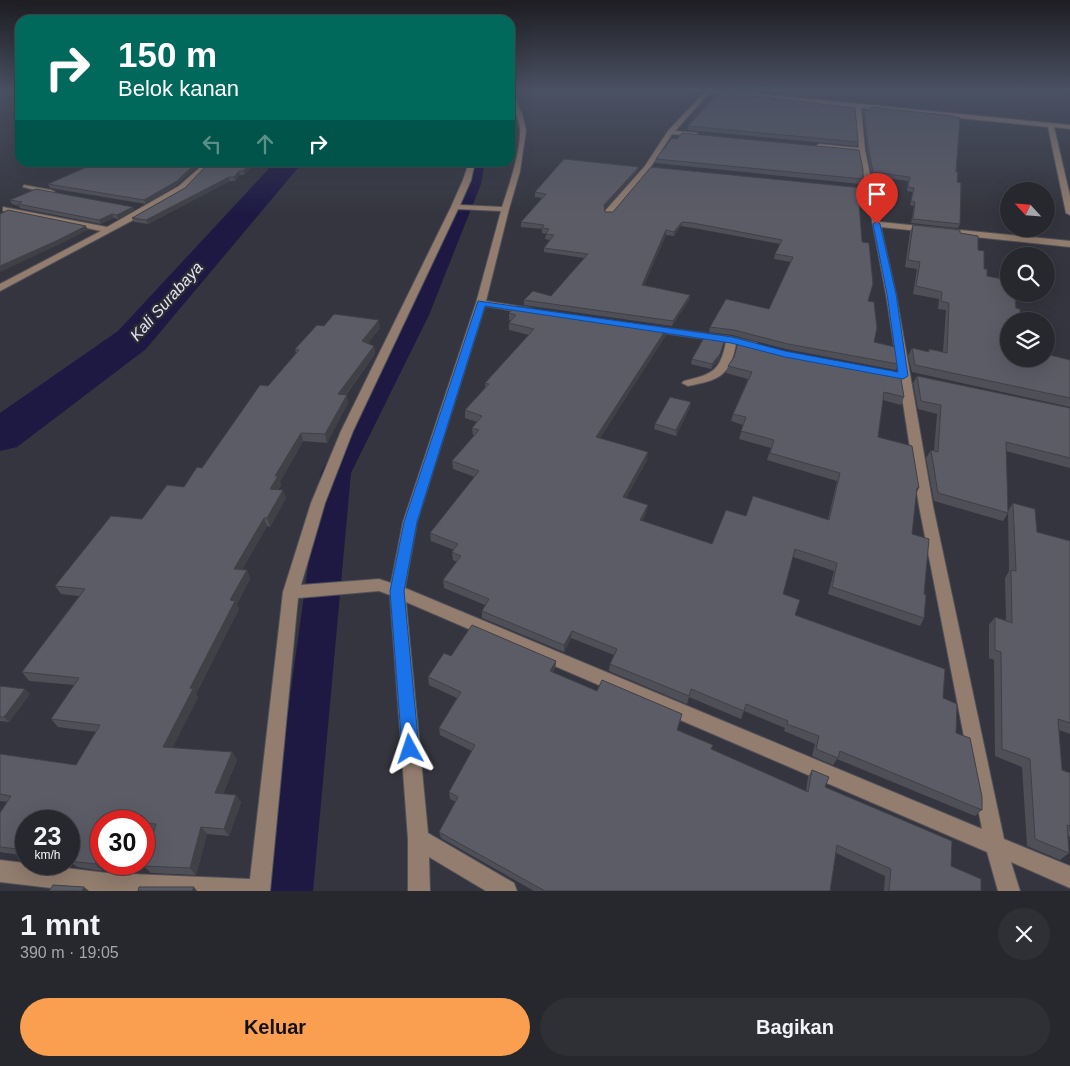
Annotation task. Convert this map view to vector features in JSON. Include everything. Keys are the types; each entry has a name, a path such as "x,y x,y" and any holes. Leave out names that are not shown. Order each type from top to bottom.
{"street":[{"path":"420,891 418,840 397,591 410,522 481,303 501,209 517,171 524,131"},
{"path":"860,131 862,150 891,294 903,376 926,506 995,845 1009,891"},
{"path":"1052,131 1070,213"},
{"path":"608,213 648,167 670,132 708,136"},
{"path":"814,146 862,150"},
{"path":"0,288 147,210 182,188 205,167"},
{"path":"0,871 107,884 259,891 298,591 318,503 347,431 458,207 471,167"},
{"path":"648,167 657,168"},
{"path":"27,188 64,194"},
{"path":"860,188 870,189"},
{"path":"128,206 147,210"},
{"path":"458,207 501,209"},
{"path":"6,209 110,230"},
{"path":"877,224 1070,244"},
{"path":"481,303 539,312"},
{"path":"646,328 732,340 767,349"},
{"path":"688,383 711,378 721,372 728,361 732,340"},
{"path":"298,591 379,585 397,591 1070,876"},
{"path":"418,840 506,891"}],"building":[{"path":"737,131 857,131 858,142"},
{"path":"866,131 959,131 956,172 958,172 957,182 961,183 960,224 913,219 915,202 911,201 914,188 908,187 910,177 873,172"},
{"path":"682,133 859,150 863,179 656,159 672,138 677,139"},
{"path":"564,159 639,167 604,205 605,212 613,212 651,167 863,188 864,191 858,190 862,242 869,243 873,284 868,301 874,302 877,328 874,342 895,347 898,364 788,344 734,330 710,327 726,299 769,309 793,257 775,254 782,240 693,223 682,222 674,232 666,230 642,285 690,295 673,321 524,300 533,291 551,296 588,254 544,248 554,235 546,234 549,229 542,228 544,225 521,222 546,194 535,192"},
{"path":"87,167 192,167 177,181 144,200 48,184"},
{"path":"205,167 247,167 243,171 239,171 234,177 229,177 146,220 132,218 185,188"},
{"path":"36,189 133,207 117,215 112,214 99,220 18,204 22,202 10,200"},
{"path":"8,210 86,226 0,266 0,214"},
{"path":"913,225 960,230 960,233 978,236 978,250 984,251 984,269 987,269 987,276 1000,278 1000,302 1015,302 1016,308 1020,309 1020,312 1000,312 1000,367 1055,367 1055,356 1070,360 1070,398 915,365 912,348 929,352 929,349 947,353 949,303 941,301 942,292 916,286 920,262 908,260"},
{"path":"516,306 667,328 596,437 648,452 623,497 648,505 640,520 712,544 726,510 746,516 753,496 829,520 840,473 770,453 774,440 741,431 746,417 733,414 752,372 728,366 734,357 739,339 786,352 900,373 904,397 884,392 878,437 912,446 919,488 917,488 912,534 929,539 924,594 926,595 924,618 832,587 837,563 795,549 783,594 800,600 795,615 945,669 943,698 957,704 956,733 970,738 982,797 982,810 840,751 838,758 816,749 819,736 787,724 788,721 746,704 744,711 691,689 689,696 610,664 617,649 572,631 564,645 482,611 489,599 443,580 461,556 452,552 458,544 430,533 479,471 452,461 479,430 472,428 482,416 465,410 489,384 485,383 534,329 509,323 516,315 509,313"},
{"path":"334,314 379,320 362,341 374,346 338,394 347,395 325,434 301,433 275,476 278,476 270,489 283,490 234,569 247,570 230,600 235,601 190,688 193,689 163,747 232,752 215,793 236,795 224,829 201,827 190,868 155,866 155,810 90,810 90,863 80,862 80,810 15,810 15,849 0,847 0,813 11,796 0,794 0,754 76,765 100,725 51,719 79,678 22,672 85,589 55,586 111,516 142,519 167,485 184,487 197,467 202,468 260,385 268,386 299,350 295,349 317,325 324,326"},
{"path":"705,336 725,339 720,354 712,364 692,359"},
{"path":"917,376 1070,408 1070,458 1006,442 1008,513 938,493 931,450 938,452 941,405 921,401"},
{"path":"670,397 691,402 676,430 655,424"},
{"path":"1013,503 1035,509 1037,532 1070,541 1070,723 1058,719 1062,770 1070,773 1070,826 1067,825 1069,853 1035,839 1030,759 1002,749 1001,652 995,650 995,617 1012,623 1011,570 1016,571"},
{"path":"472,625 556,661 550,671 597,691 602,680 682,714 677,730 713,745 711,749 808,792 812,770 829,777 825,787 952,841 951,866 981,879 981,891 889,891 891,869 837,845 830,891 545,891 439,832 458,797 449,792 475,745 439,728 461,692 428,677 444,653 451,656"},
{"path":"0,686 25,689 4,717 0,717"},
{"path":"53,885 84,887 82,891 49,891"},
{"path":"139,887 194,887 192,891 138,891"}],"waterway":[{"name":"Kali Surabaya","path":"0,436 132,340 286,167"},
{"path":"288,891 336,473 418,315 473,184 476,167"}],"route":[{"path":"410,749 397,591 410,522 481,303 732,340 785,354 903,376 891,294 877,224"}]}
